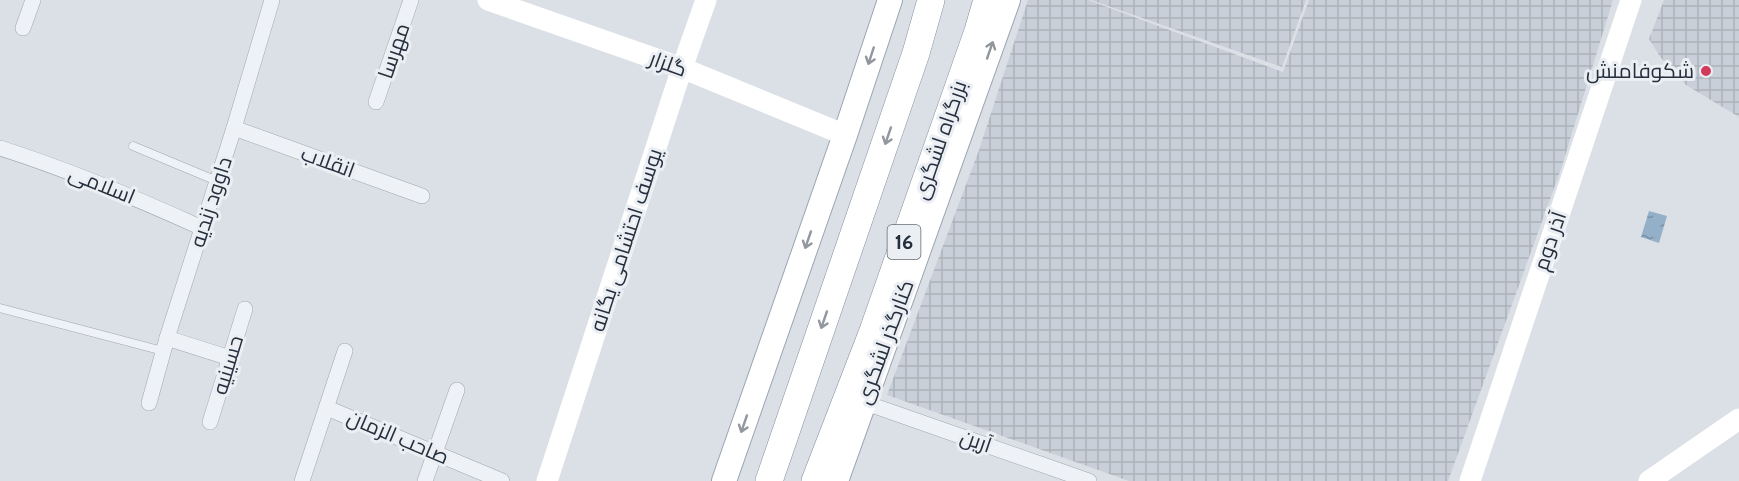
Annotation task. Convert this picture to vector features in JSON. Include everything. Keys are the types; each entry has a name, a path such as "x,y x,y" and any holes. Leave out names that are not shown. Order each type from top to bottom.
{"highway":[{"name":"16","path":"769,478 916,53 931,0"},
{"name":"بزرگراه لشگری","path":"815,481 873,331 987,0"}],"main road":[{"path":"724,481 890,0"},
{"name":"کنارگذر لشگری","path":"836,481 1008,0"}],"street":[{"path":"23,28 33,0"},
{"name":"داوود زندیه","path":"149,403 165,344 272,0"},
{"name":"مهرسا","path":"376,102 411,0"},
{"name":"گلزار","path":"488,0 682,68 845,135"},
{"name":"یوسف احتشامی یگانه","path":"547,481 706,0"},
{"name":"آذر دوم","path":"1470,481 1631,0"},
{"name":"انقلاب","path":"234,128 422,196"},
{"name":"اسلامی","path":"0,148 41,161 159,208 202,228"},
{"name":"حسینیه","path":"210,422 244,309"},
{"path":"165,344 230,358"},
{"path":"302,481 345,351"},
{"path":"425,481 457,390"},
{"name":"آرین","path":"863,402 1089,481"},
{"name":"صاحب الزمان","path":"327,408 502,481"},
{"path":"1649,481 1739,419"}],"lane":[{"path":"133,146 217,181"},
{"path":"0,308 165,344"}],"shaded area":[{"path":"1028,0 1088,0 1283,72 1309,0 1613,0 1561,169 1448,481 1129,481 887,395 979,150"},
{"path":"1091,0 1306,0 1282,67"},
{"name":"شکوفامنش","path":"1664,0 1739,0 1739,117 1686,85 1661,58 1649,39"}],"water":[{"path":"1649,211 1667,216 1659,243 1641,237"}],"place":[{"name":"شکوفامنش","path":"1706,71"}]}
